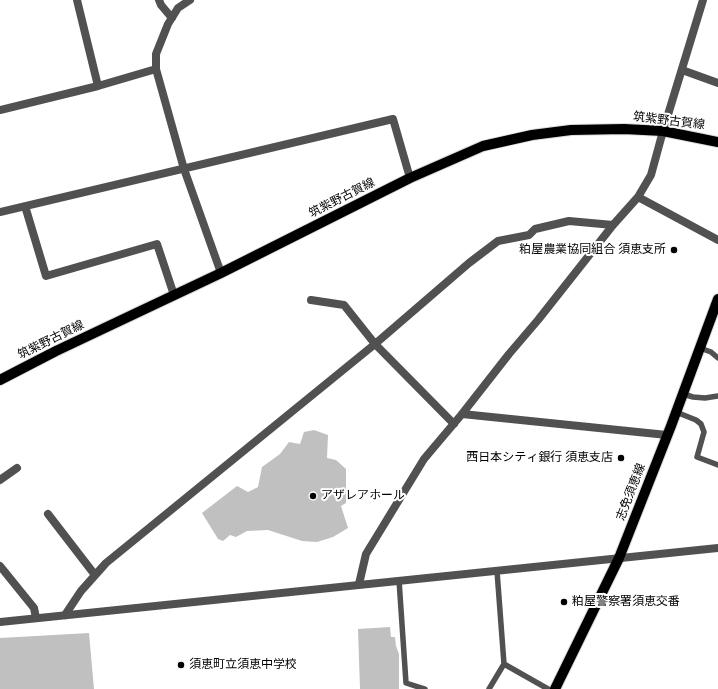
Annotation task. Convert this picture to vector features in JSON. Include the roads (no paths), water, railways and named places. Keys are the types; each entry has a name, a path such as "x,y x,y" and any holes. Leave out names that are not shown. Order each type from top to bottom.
{"main road":[{"name":"筑紫野古賀線","path":"0,380 56,351 174,295 410,178 483,146 532,135 571,130 624,129 663,131 718,142"},
{"name":"志免須恵線","path":"556,689 619,558 668,435 718,299"}],"street":[{"path":"77,0 98,86"},
{"path":"160,0 161,5 172,18"},
{"path":"190,0 178,8 172,18 156,54 156,70 184,169 221,272"},
{"path":"359,584 366,554 424,459 462,414 508,354 538,320 613,225 638,197 651,175 703,0"},
{"path":"0,110 156,70"},
{"path":"682,70 718,83"},
{"path":"0,212 393,118 410,178"},
{"path":"638,197 718,240"},
{"path":"25,206 46,276 157,244 174,295"},
{"path":"66,614 80,591 106,563 375,344 468,263 498,241 529,235 535,230 569,222 613,225"},
{"path":"311,300 344,305 375,344 454,424"},
{"path":"462,414 668,435"},
{"path":"0,480 17,468"},
{"path":"48,514 96,575"},
{"path":"0,622 718,548"},
{"path":"0,566 34,608 36,618"}],"lane":[{"path":"700,348 711,352 718,358"},
{"path":"683,394 705,398 718,396"},
{"path":"676,412 696,420 701,424 704,432 697,457 718,465"},
{"path":"489,689 504,664 497,570"},
{"path":"399,580 406,683 425,689"},
{"path":"504,664 548,689"}],"place":[{"name":"粕屋農業協同組合 須恵支所","path":"674,250"},
{"name":"西日本シティ銀行 須恵支店","path":"621,458"},
{"name":"アザレアホール","path":"313,496"},
{"name":"粕屋警察署須恵交番","path":"564,602"},
{"name":"須恵町立須恵中学校","path":"181,665"}]}
